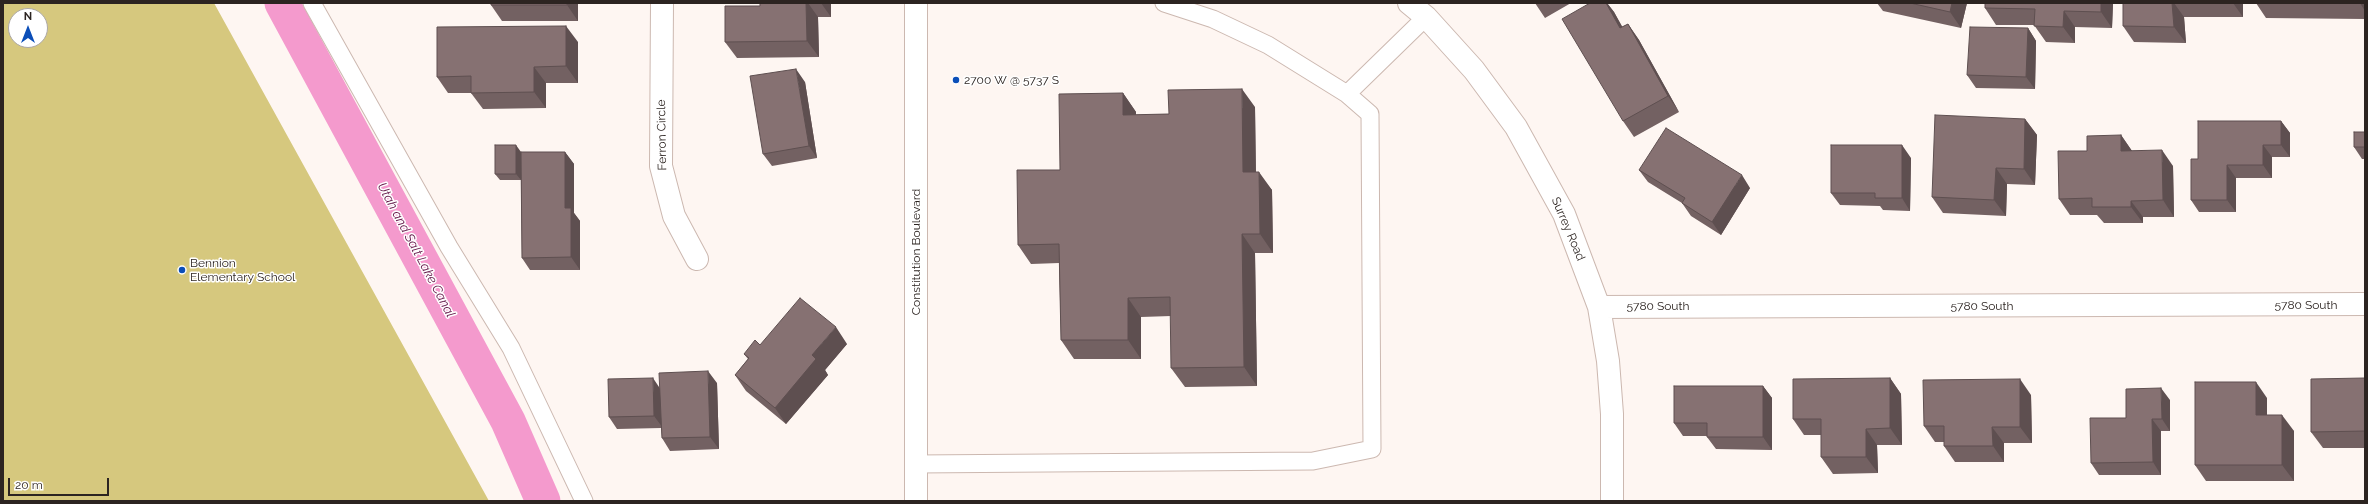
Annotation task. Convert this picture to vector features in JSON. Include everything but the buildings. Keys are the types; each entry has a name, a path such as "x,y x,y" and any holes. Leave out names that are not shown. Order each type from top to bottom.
{"street":[{"name":"Ferron Circle","path":"662,3 661,166 674,216 696,259"},
{"name":"Constitution Boulevard","path":"916,3 916,501"},
{"name":"Surrey Road","path":"1409,3 1426,17 1474,70 1516,127 1564,214 1599,307 1608,361 1612,414 1612,501"},
{"name":"5780 South","path":"1599,307 2365,304"}],"lane":[{"path":"312,3 449,247 511,348 584,501"},
{"path":"916,464 1313,461 1372,449 1370,114 1348,94 1268,45 1213,19 1164,3"},
{"path":"1348,94 1426,17"}],"shaded area":[{"name":"Bennion Elementary School","path":"3,3 214,3 489,501 3,501"}],"waterway":[{"name":"Utah and Salt Lake Canal","path":"282,3 508,421 543,501"}],"place":[{"name":"2700 W @ 5737 S","path":"956,80"},
{"name":"Bennion Elementary School","path":"182,270"}]}
